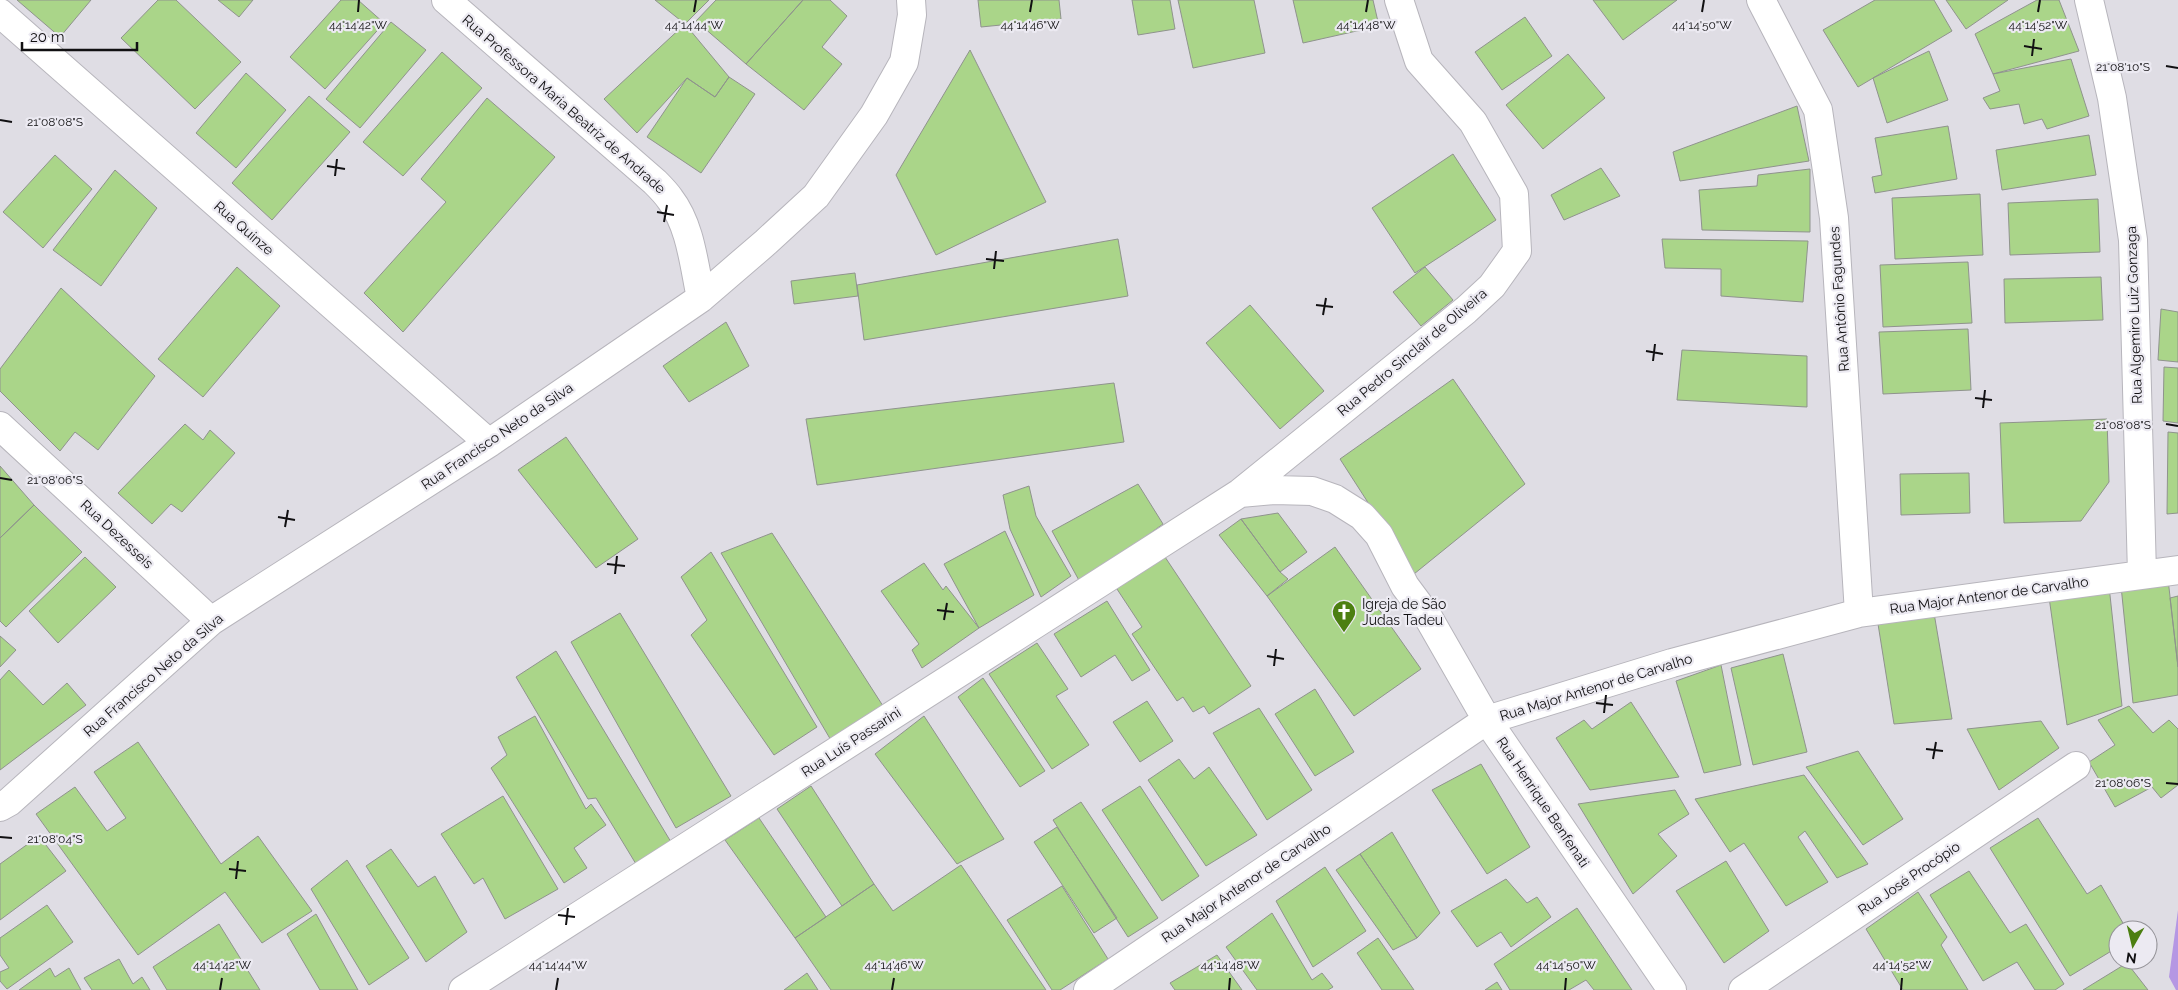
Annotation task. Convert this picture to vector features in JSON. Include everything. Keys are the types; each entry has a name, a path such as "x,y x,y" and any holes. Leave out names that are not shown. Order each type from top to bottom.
{"street":[{"name":"Rua Professora Maria Beatriz de Andrade","path":"446,0 671,199 688,239 701,298"},
{"name":"Rua Francisco Neto da Silva","path":"3,801 211,622 489,443 701,298 816,196 848,153 874,115 904,62 912,15 911,0"},
{"name":"Rua Pedro Sinclair de Oliveira","path":"1240,493 1466,310 1492,286 1517,250 1514,194 1473,122 1419,61 1399,0"},
{"name":"Rua Antônio Fagundes","path":"1761,0 1818,110 1834,218 1859,613"},
{"name":"Rua Algemiro Luiz Gonzaga","path":"2088,0 2112,98 2133,240 2142,574"},
{"name":"Rua Quinze","path":"0,12 489,443"},
{"name":"Rua Dezesseis","path":"0,426 211,622"},
{"name":"Rua Henrique Benfenati","path":"1240,493 1274,490 1312,491 1335,499 1362,516 1379,536 1405,586 1428,617 1487,720 1672,990"},
{"name":"Rua Luís Passarini","path":"463,990 1240,493"},
{"name":"Rua Major Antenor de Carvalho","path":"1088,990 1487,720 1672,663 1859,613 2178,570"},
{"name":"Rua José Procópio","path":"1743,990 2076,766"}],"shaded area":[{"path":"2178,910 2178,990 2176,990 2169,977"}],"building":[{"path":"17,0 91,0 60,37"},
{"path":"158,0 176,0 241,62 195,109 121,38"},
{"path":"218,0 253,0 239,17"},
{"path":"341,0 358,0 384,23 325,89 290,57"},
{"path":"655,0 709,0 685,24"},
{"path":"716,0 803,0 746,64 696,21"},
{"path":"803,0 830,0 847,16 822,47 842,64 804,110 746,64"},
{"path":"978,0 1059,0 1061,19 981,27"},
{"path":"1132,0 1170,0 1175,29 1138,35"},
{"path":"1178,0 1254,0 1265,53 1193,68"},
{"path":"1293,0 1373,0 1379,26 1303,43"},
{"path":"1593,0 1677,0 1623,40"},
{"path":"1875,0 1934,0 1952,31 1858,87 1823,30"},
{"path":"1946,0 2008,0 1966,29"},
{"path":"2037,0 2059,0 2079,51 1993,74 1975,34"},
{"path":"1525,17 1552,56 1502,90 1475,52"},
{"path":"391,22 426,50 360,128 326,99"},
{"path":"685,24 729,77 715,97 687,78 637,133 604,99"},
{"path":"970,50 1046,202 936,255 896,175"},
{"path":"1929,51 1948,100 1887,123 1873,78"},
{"path":"442,52 482,88 403,176 363,142"},
{"path":"1568,54 1605,98 1543,149 1506,105"},
{"path":"2071,59 2089,116 2047,129 2042,119 2024,124 2019,104 1990,109 1983,98 2000,91 1993,74"},
{"path":"246,73 286,110 236,168 196,133"},
{"path":"729,77 755,94 701,173 647,137 687,78 715,97"},
{"path":"309,96 350,132 272,220 232,183"},
{"path":"487,98 555,157 403,332 364,293 446,202 421,179"},
{"path":"1797,106 1809,161 1680,181 1673,152"},
{"path":"1948,126 1957,179 1875,193 1872,177 1882,175 1875,138"},
{"path":"2089,135 2096,175 2002,190 1996,150"},
{"path":"1453,154 1496,220 1415,273 1372,208"},
{"path":"55,155 92,189 43,248 3,212"},
{"path":"1601,168 1620,196 1564,220 1551,195"},
{"path":"1810,169 1810,232 1702,230 1699,190 1757,186 1758,175"},
{"path":"115,170 157,208 101,286 53,250"},
{"path":"1980,194 1983,255 1895,259 1892,198"},
{"path":"2098,199 2100,252 2010,255 2008,203"},
{"path":"1118,239 1128,296 864,340 857,285"},
{"path":"1662,239 1808,241 1803,302 1721,296 1721,269 1665,268"},
{"path":"1968,262 1972,323 1883,327 1880,265"},
{"path":"237,267 280,306 203,397 158,359"},
{"path":"1425,267 1453,300 1421,326 1393,292"},
{"path":"855,273 858,296 794,304 791,281"},
{"path":"2101,277 2103,320 2005,323 2004,279"},
{"path":"61,288 155,376 98,450 75,432 60,451 0,391 0,369"},
{"path":"1250,305 1324,391 1280,429 1206,343"},
{"path":"2161,309 2178,312 2178,362 2158,360"},
{"path":"726,322 749,366 689,402 663,366"},
{"path":"1968,329 1971,390 1883,394 1879,332"},
{"path":"1682,350 1807,356 1807,407 1677,400"},
{"path":"2164,367 2178,368 2178,423 2163,421"},
{"path":"1453,379 1525,484 1414,574 1340,459"},
{"path":"1114,383 1124,442 817,485 806,419"},
{"path":"2107,419 2109,482 2081,521 2004,523 2000,423"},
{"path":"185,424 203,440 210,430 235,453 182,512 171,504 152,524 118,493"},
{"path":"2168,432 2178,433 2178,513 2167,514"},
{"path":"566,437 638,539 596,568 518,470"},
{"path":"0,466 34,505 0,538"},
{"path":"1969,473 1970,513 1901,515 1900,474"},
{"path":"1138,484 1163,524 1081,584 1052,531"},
{"path":"1029,486 1036,516 1071,576 1041,597 1010,529 1003,495"},
{"path":"34,505 82,552 6,627 0,621 0,538"},
{"path":"1278,513 1307,552 1280,572 1241,519"},
{"path":"1241,519 1280,572 1288,579 1267,596 1219,535"},
{"path":"1005,531 1034,595 979,628 944,564"},
{"path":"772,533 883,706 832,742 721,553"},
{"name":"Igreja de São Judas Tadeu","path":"1335,547 1421,669 1354,716 1267,596"},
{"path":"1161,551 1251,686 1209,714 1204,706 1193,712 1183,697 1177,701 1132,634 1142,627 1113,583"},
{"path":"711,552 817,727 774,755 691,635 707,620 681,577"},
{"path":"85,557 116,587 58,643 29,611"},
{"path":"924,563 943,590 946,586 979,628 922,668 912,650 919,644 881,591"},
{"path":"2168,579 2178,667 2178,695 2133,703 2121,586"},
{"path":"2109,586 2122,706 2067,725 2049,597"},
{"path":"2178,596 2178,667 2170,598"},
{"path":"1107,601 1150,670 1132,681 1115,655 1081,677 1054,634"},
{"path":"620,613 731,796 676,828 571,642"},
{"path":"1934,613 1952,719 1894,724 1878,624"},
{"path":"0,636 16,650 0,667"},
{"path":"1037,643 1068,689 1056,696 1089,745 1052,769 989,674"},
{"path":"556,651 671,842 636,864 596,798 588,799 516,677"},
{"path":"1783,654 1807,752 1753,765 1731,668"},
{"path":"1721,665 1741,765 1704,773 1676,681"},
{"path":"9,670 43,705 67,683 86,705 0,770 0,680"},
{"path":"983,678 1045,771 1020,787 958,697"},
{"path":"1315,689 1354,752 1315,776 1275,714"},
{"path":"1147,701 1173,741 1140,762 1113,722"},
{"path":"1631,702 1679,777 1590,790 1556,738 1584,720 1592,729"},
{"path":"2129,706 2153,733 2169,720 2178,729 2178,785 2161,798 2152,787 2115,807 2089,762 2115,745 2098,720"},
{"path":"1259,708 1312,790 1267,820 1213,733"},
{"path":"535,716 586,809 591,804 606,825 574,848 587,868 564,883 491,768 507,755 498,737"},
{"path":"924,716 1004,839 957,864 875,754"},
{"path":"2041,721 2059,748 1999,790 1967,729"},
{"path":"138,742 221,864 258,836 312,911 262,943 225,892 138,955 36,814 75,787 107,831 126,818 94,772"},
{"path":"1858,751 1903,819 1863,845 1806,767"},
{"path":"1179,759 1194,779 1209,767 1257,835 1206,866 1148,780"},
{"path":"1481,764 1530,847 1487,874 1432,790"},
{"path":"1804,775 1868,864 1837,878 1805,831 1798,837 1828,882 1786,906 1744,843 1730,852 1695,799"},
{"path":"811,786 874,884 842,906 777,809"},
{"path":"1140,786 1199,876 1162,901 1102,810"},
{"path":"1675,790 1689,814 1658,834 1677,856 1633,894 1578,804"},
{"path":"503,796 558,889 505,919 483,878 474,884 441,834"},
{"path":"1081,802 1158,918 1128,937 1053,820"},
{"path":"759,818 826,917 795,938 725,840"},
{"path":"2038,818 2087,894 2101,885 2121,920 2108,920 2108,953 2070,976 1990,848"},
{"path":"1057,827 1117,918 1094,933 1034,842"},
{"path":"1392,832 1440,913 1417,938 1360,854"},
{"path":"39,836 66,871 0,920 0,864"},
{"path":"391,849 418,887 435,876 467,932 426,962 366,866"},
{"path":"1360,854 1417,938 1393,950 1336,870"},
{"path":"347,860 409,958 369,985 311,889"},
{"path":"1726,861 1769,931 1724,963 1676,891"},
{"path":"961,865 1046,990 831,990 795,938 874,884 893,911"},
{"path":"1325,867 1366,931 1313,967 1276,901"},
{"path":"1969,871 2010,933 2026,924 2064,984 2055,990 2035,990 2017,962 1983,981 1930,895"},
{"path":"1506,879 1527,903 1537,897 1551,917 1511,947 1501,932 1477,947 1451,911"},
{"path":"1062,886 1108,959 1060,990 1052,990 1007,920"},
{"path":"1918,892 1947,937 1941,945 1968,990 1903,990 1866,929"},
{"path":"47,905 73,942 7,989 0,981 0,972 9,968 0,955 0,938"},
{"path":"1577,908 1632,990 1594,990 1586,980 1569,990 1510,990 1494,964"},
{"path":"1272,913 1312,980 1322,973 1333,987 1328,990 1257,990 1226,947"},
{"path":"316,914 358,990 320,990 287,934"},
{"path":"219,924 260,990 167,990 153,967"},
{"path":"1378,938 1414,990 1382,990 1357,953"},
{"path":"1217,955 1242,990 1175,990 1170,983"},
{"path":"119,959 133,984 142,977 150,990 92,990 84,978"},
{"path":"50,968 55,977 69,968 81,990 19,990"},
{"path":"2116,970 2132,970 2148,990 2083,990"},
{"path":"807,973 818,990 784,990"},
{"path":"1497,982 1502,990 1485,990"}],"place":[{"name":"Igreja de São Judas Tadeu","path":"1344,633"}]}
